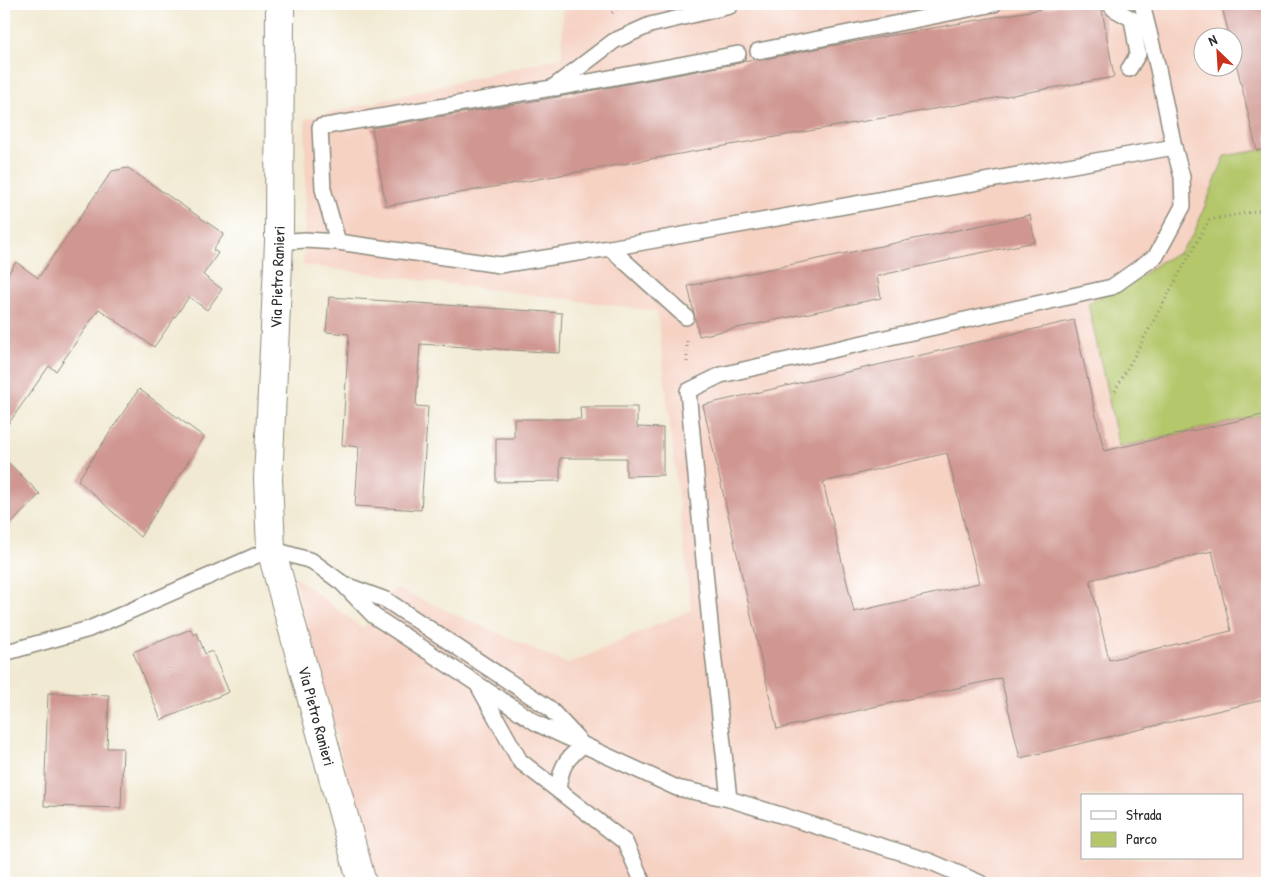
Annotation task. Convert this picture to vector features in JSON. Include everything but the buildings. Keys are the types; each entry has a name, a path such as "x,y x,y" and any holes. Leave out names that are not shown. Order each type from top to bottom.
{"street":[{"name":"Via Pietro Ranieri","path":"280,4 279,242 268,479 271,549 362,883"}],"lane":[{"path":"758,50 994,4"},
{"path":"1110,4 1114,9 1132,20 1138,54 1129,69"},
{"path":"729,799 710,634 688,391 721,374 1112,287 1156,256 1183,206 1182,177 1142,4"},
{"path":"552,88 614,41 650,25 730,6"},
{"path":"338,242 322,189 320,127 738,54"},
{"path":"279,242 305,240 338,242 500,266 1174,147"},
{"path":"610,248 686,318"},
{"path":"4,653 89,629 271,549 312,561 342,583 374,616 538,724 677,788 729,799 929,861 980,883"},
{"path":"342,583 386,600 549,708 583,745"},
{"path":"477,684 520,761 625,842 643,883"},
{"path":"558,790 560,771 570,756 583,745"}],"path":[{"path":"1115,392 1209,220 1267,209"},
{"path":"686,318 688,391"}],"shaded area":[{"path":"563,4 1267,4 1267,883 375,883 294,576 363,629 395,588 568,664 691,610 657,311 303,265 305,240 305,119 562,57"}],"green space":[{"path":"1267,149 1267,414 1119,447 1088,303 1144,274 1160,262 1179,253 1194,233 1225,156"}]}
